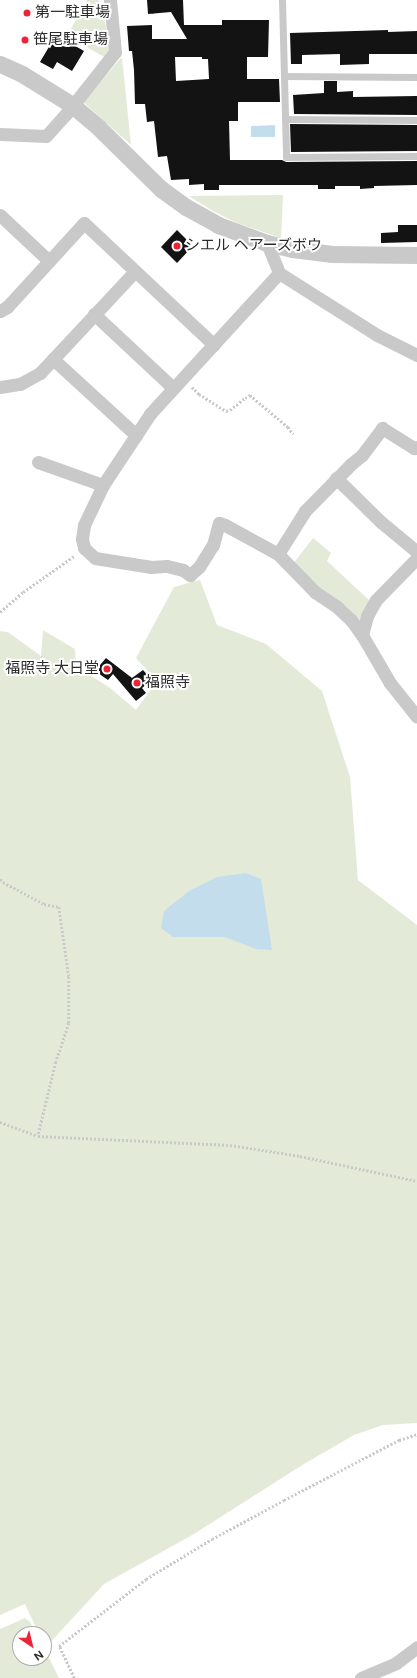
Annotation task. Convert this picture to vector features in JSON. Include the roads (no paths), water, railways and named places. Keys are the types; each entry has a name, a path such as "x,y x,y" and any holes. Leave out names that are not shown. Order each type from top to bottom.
{"street":[{"path":"0,134 46,136 116,52 110,0"},
{"path":"0,64 22,74 72,105 99,128 161,189 174,199 218,225 267,243 292,249 331,254 417,254"},
{"path":"0,215 48,261"},
{"path":"0,311 7,307 84,223 214,345"},
{"path":"267,243 279,273 377,335 417,355"},
{"path":"0,387 20,384 40,373 135,271"},
{"path":"279,273 150,414 103,485 84,525 82,539 84,548 95,558 151,567 167,566 183,570 190,576 200,567 213,545 219,523 278,554 315,592 337,607 351,620 362,634 390,683 417,717"},
{"path":"94,314 173,388"},
{"path":"53,359 136,435"},
{"path":"278,554 305,511 336,478 362,455 382,428 414,448 417,447"},
{"path":"38,462 103,485"},
{"path":"336,478 381,522 417,552"},
{"path":"362,634 367,616 376,600 417,558"},
{"path":"361,1678 396,1663 417,1647"}],"lane":[{"path":"282,0 286,157 417,156"},
{"path":"284,76 417,77"},
{"path":"284,118 417,120"}],"water":[{"path":"275,125 275,137 251,137 251,126"},
{"path":"246,873 261,879 272,950 256,949 225,937 173,937 161,928 164,911 189,891 217,877"}],"place":[{"name":"第一駐車場","path":"27,13"},
{"name":"笹尾駐車場","path":"25,40"},
{"name":"シエル ヘアーズボウ","path":"177,246"},
{"name":"福照寺 大日堂","path":"107,669"},
{"name":"福照寺","path":"137,683"}]}
